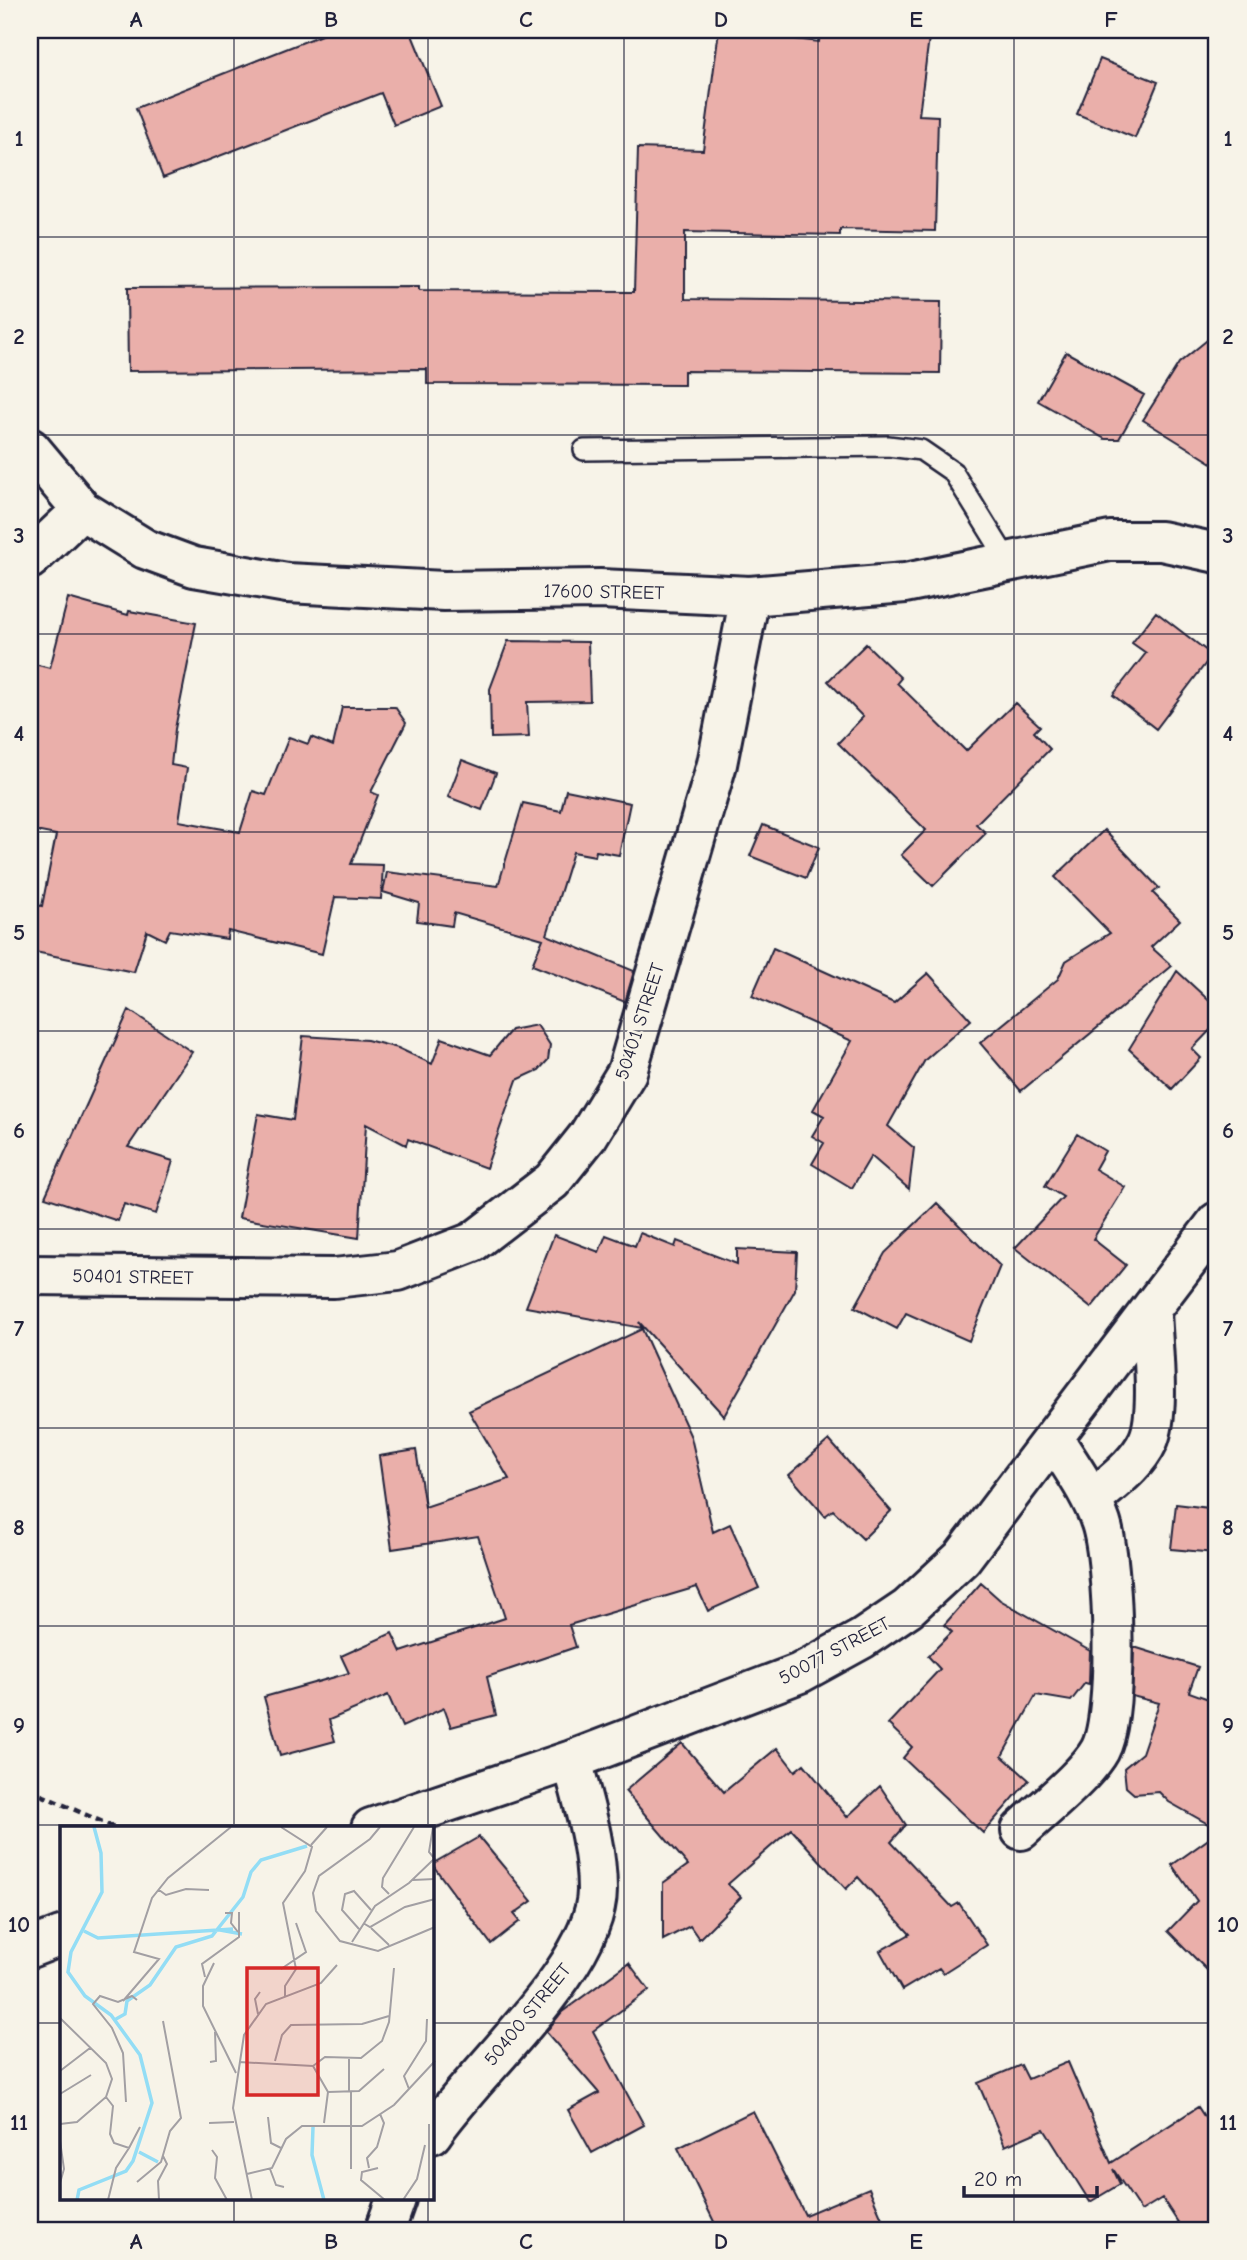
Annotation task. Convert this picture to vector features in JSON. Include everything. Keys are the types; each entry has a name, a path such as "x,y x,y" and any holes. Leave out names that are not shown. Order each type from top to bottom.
{"street":[{"name":"17600 STREET","path":"30,448 82,510 145,549 194,567 287,583 444,592 600,589 750,596 905,583 1110,541 1161,541 1217,553"},
{"path":"30,559 82,510"},
{"name":"50401 STREET","path":"30,1275 334,1278 398,1271 473,1242 552,1181 588,1136 627,1072 717,764 750,596"},
{"name":"50077 STREET","path":"377,1826 572,1760 800,1672 862,1639 908,1608 962,1558 1217,1222"},
{"path":"1091,1500 1124,1471 1147,1441 1154,1403 1151,1310"},
{"path":"1021,1830 1091,1763 1101,1749 1113,1631 1110,1569 1101,1521 1054,1439"},
{"name":"50400 STREET","path":"434,2132 557,1982 586,1935 597,1893 594,1845 572,1760"},
{"path":"30,1948 60,1937"},
{"path":"385,2230 396,2200"}],"lane":[{"path":"584,450 888,446 921,450 953,472 1008,561"}],"path":[{"path":"30,1790 111,1826"}],"building":[{"path":"334,30 410,30 441,106 394,125 381,93 163,178 136,108"},
{"path":"719,30 819,42 820,30 930,30 919,115 938,116 935,231 840,229 840,235 685,232 685,299 941,302 940,373 684,371 684,385 427,384 427,369 128,371 127,288 419,287 419,291 634,292 638,148 703,150"},
{"path":"1100,59 1158,82 1135,138 1077,114"},
{"path":"1217,332 1217,466 1143,420 1179,363"},
{"path":"1066,352 1144,395 1119,439 1105,439 1038,401"},
{"path":"68,598 128,615 129,611 196,623 175,729 171,765 187,768 179,821 240,832 253,791 266,795 289,737 308,744 311,737 333,746 342,707 395,707 406,723 371,792 378,795 351,864 383,865 381,899 335,897 322,954 228,931 227,939 170,930 165,940 147,931 134,972 30,951 30,904 42,906 56,835 30,830 30,663 50,668"},
{"path":"1156,612 1212,655 1156,729 1113,695 1146,653 1132,643"},
{"path":"508,641 588,642 590,701 527,702 529,737 491,738 490,689"},
{"path":"866,644 901,678 897,683 966,751 1015,703 1040,726 1034,732 1050,749 976,824 986,833 933,886 901,855 926,830 838,743 863,717 828,681"},
{"path":"462,760 496,773 482,810 448,797"},
{"path":"566,790 630,803 619,855 596,851 595,856 573,852 547,935 634,971 625,1002 532,965 543,939 454,913 452,926 417,921 419,903 383,892 387,872 498,886 523,803 561,811"},
{"path":"763,825 819,847 806,878 750,856"},
{"path":"1104,830 1159,888 1153,893 1180,920 1151,947 1172,966 1021,1091 980,1043 1058,979 1066,961 1110,933 1055,877"},
{"path":"773,948 894,1003 928,973 971,1020 925,1060 888,1126 914,1148 909,1189 871,1156 852,1188 812,1164 824,1143 812,1136 824,1116 813,1110 852,1041 752,996"},
{"path":"1177,971 1217,1008 1217,1023 1192,1049 1201,1058 1172,1089 1129,1049"},
{"path":"129,1010 192,1052 128,1147 173,1161 156,1214 124,1204 118,1221 45,1197"},
{"path":"537,1025 550,1045 548,1060 539,1070 517,1080 486,1168 408,1139 406,1145 366,1124 359,1238 239,1218 258,1114 293,1120 303,1036 367,1040 398,1048 432,1064 442,1038 490,1055 511,1030"},
{"path":"1077,1134 1105,1151 1095,1169 1125,1187 1093,1239 1126,1265 1091,1308 1015,1248 1063,1197 1045,1186"},
{"path":"937,1203 1000,1266 969,1341 906,1313 897,1329 855,1307 885,1253"},
{"path":"640,1233 675,1247 677,1241 737,1264 737,1249 797,1252 795,1290 724,1416 639,1322 642,1328 526,1307 554,1235 599,1252 606,1235 635,1246"},
{"path":"642,1329 691,1437 713,1532 730,1524 759,1588 708,1611 697,1587 569,1625 576,1647 487,1677 496,1715 451,1727 444,1708 402,1727 388,1695 329,1720 335,1741 280,1756 264,1697 349,1673 341,1656 392,1633 401,1652 505,1618 478,1536 392,1549 379,1456 416,1450 425,1507 509,1479 469,1411"},
{"path":"829,1440 891,1511 863,1539 833,1510 825,1516 789,1475"},
{"path":"1176,1504 1217,1509 1215,1553 1171,1549"},
{"path":"981,1583 1000,1600 1090,1651 1089,1684 1085,1683 1071,1701 1036,1695 1002,1756 1029,1780 983,1833 903,1758 912,1747 888,1724 940,1669 928,1656 952,1632 944,1625"},
{"path":"1134,1647 1198,1667 1189,1692 1217,1702 1217,1829 1169,1802 1159,1792 1134,1794 1126,1787 1124,1768 1142,1753 1159,1703 1132,1696"},
{"path":"682,1743 724,1792 777,1748 795,1771 804,1764 847,1817 880,1786 906,1825 891,1842 952,1907 959,1903 987,1945 943,1973 939,1968 902,1990 880,1951 910,1934 858,1877 846,1889 791,1829 728,1884 741,1897 699,1939 690,1926 663,1940 663,1883 688,1865 625,1791"},
{"path":"1217,1833 1217,1980 1168,1931 1197,1901 1172,1865"},
{"path":"479,1837 532,1901 514,1914 520,1921 491,1944 434,1867 434,1863"},
{"path":"629,1963 649,1990 593,2031 644,2125 592,2153 568,2110 599,2093 546,2032 562,2012"},
{"path":"1068,2062 1111,2163 1198,2107 1217,2136 1217,2230 1183,2230 1162,2198 1141,2211 1113,2169 1120,2184 1090,2202 1044,2129 1005,2146 978,2083 1021,2065 1028,2079"},
{"path":"753,2111 805,2215 869,2188 887,2230 718,2230 678,2148"}]}
